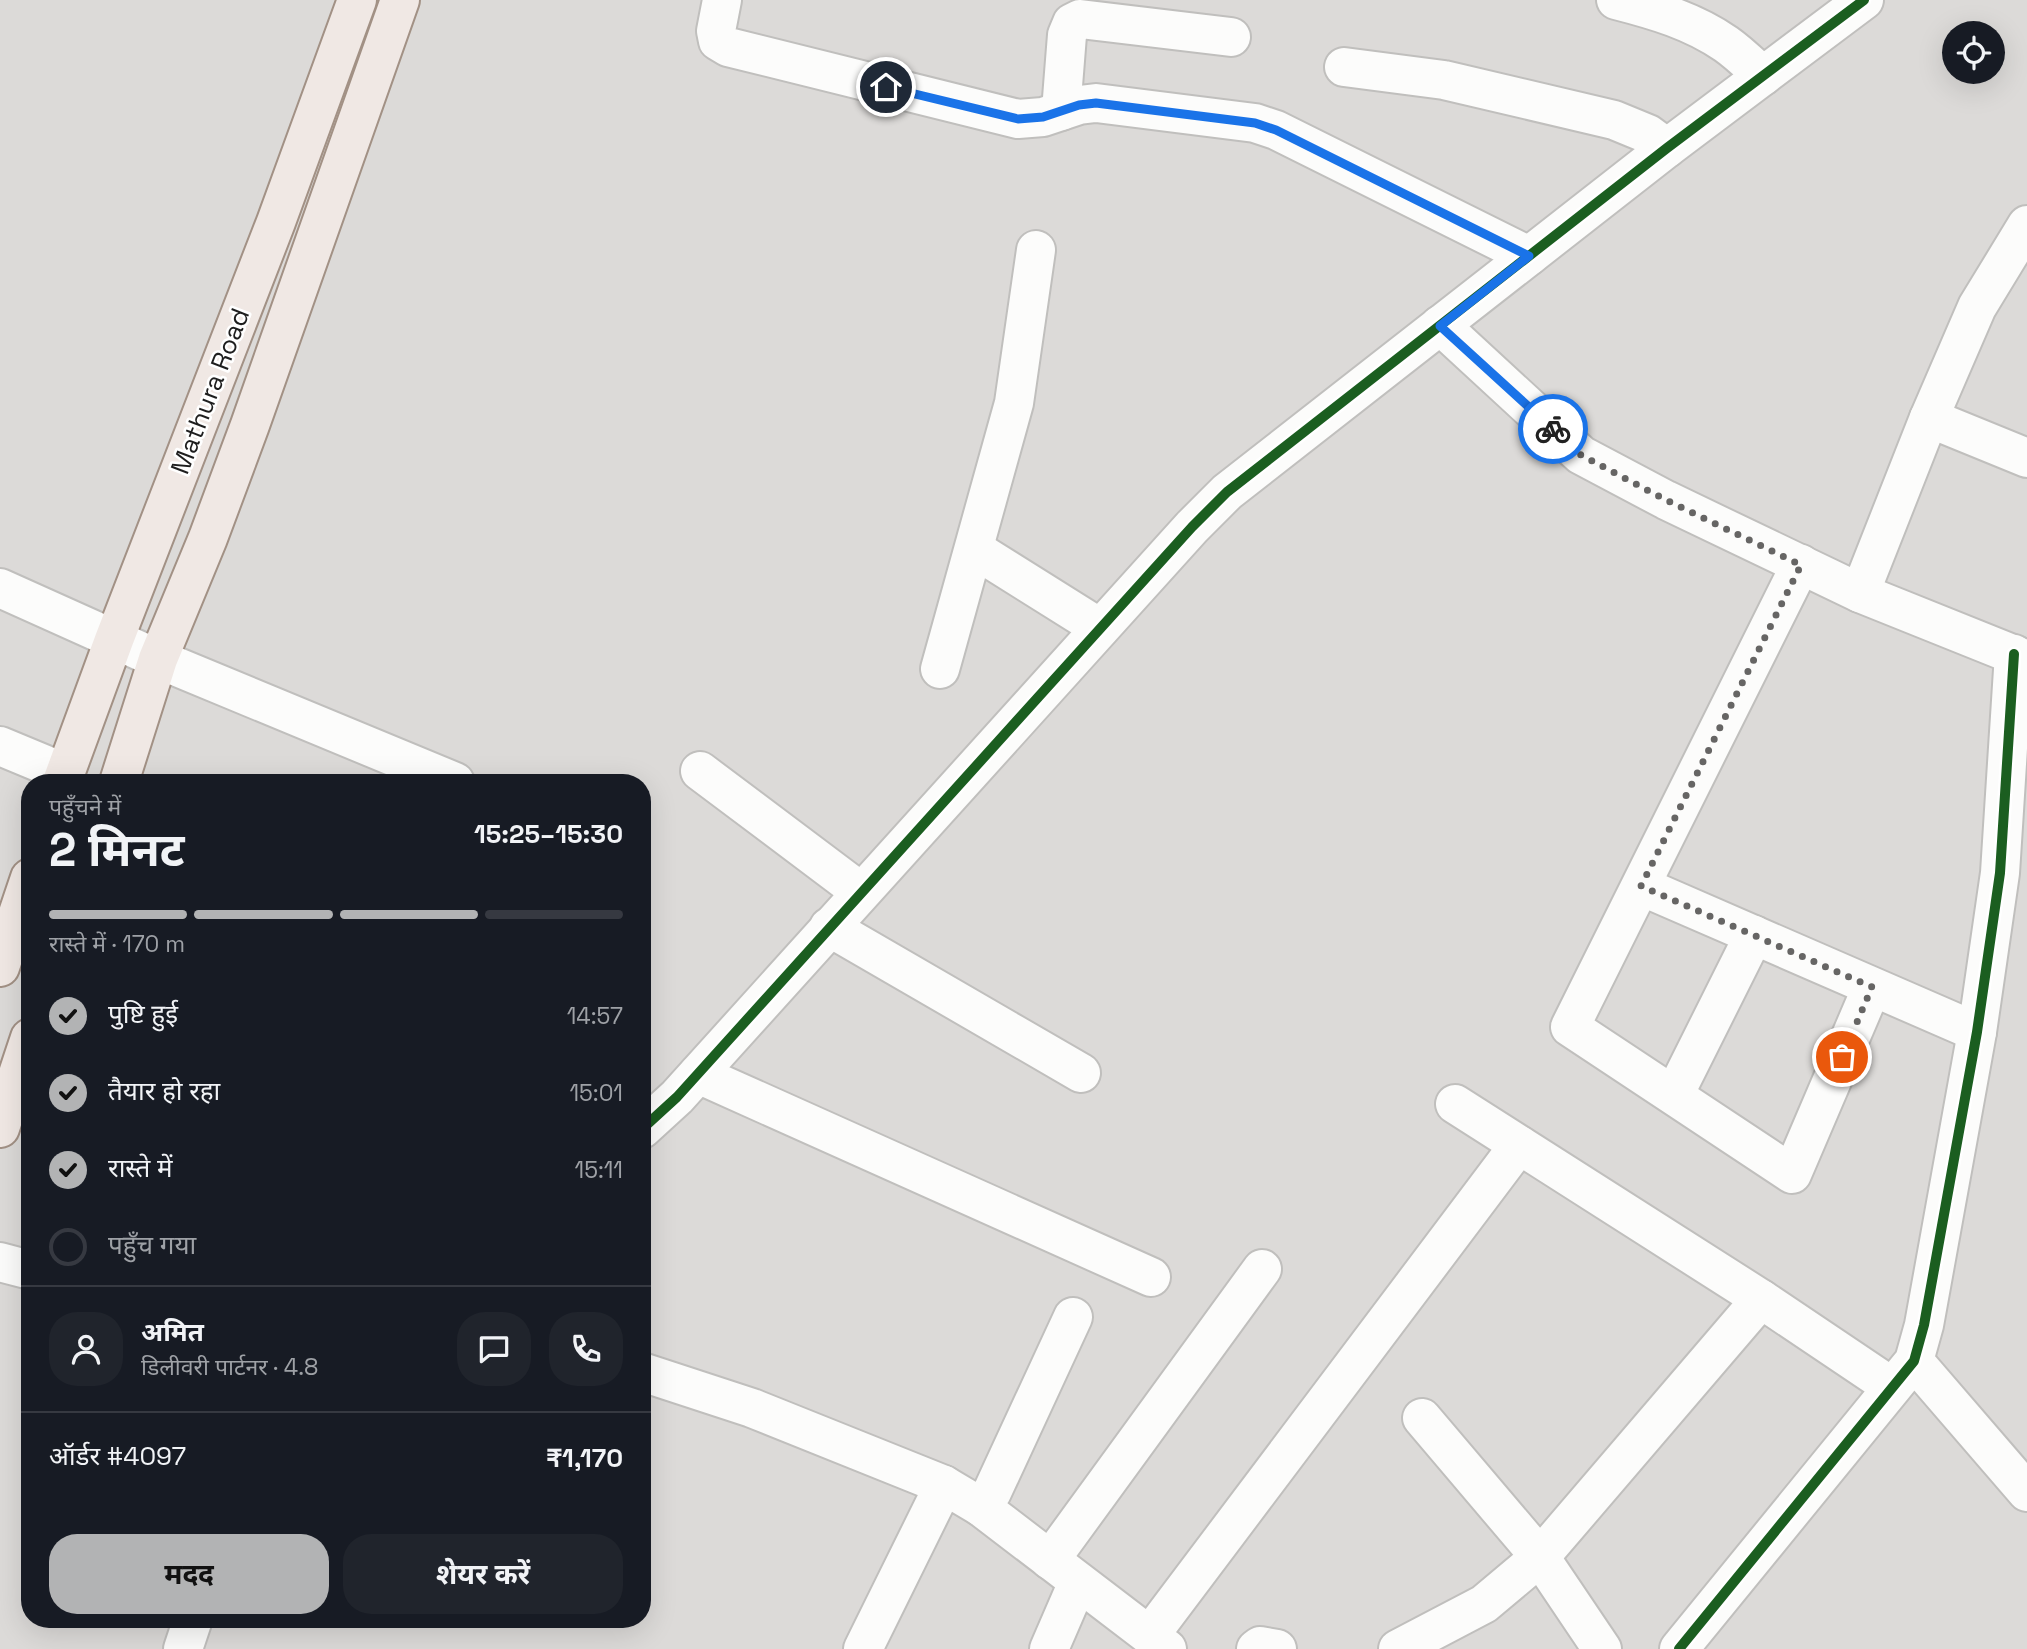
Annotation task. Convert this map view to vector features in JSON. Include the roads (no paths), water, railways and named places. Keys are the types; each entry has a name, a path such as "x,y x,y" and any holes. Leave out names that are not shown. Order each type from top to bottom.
{"main road":[{"name":"Mathura Road","path":"65,774 114,640 276,222 357,0"},
{"name":"Mathura Road","path":"122,774 158,659 208,538 263,389 400,0"},
{"path":"0,967 21,905"},
{"path":"0,1128 21,1065"}],"street":[{"path":"722,0 716,31 718,41 727,47 1018,119 1043,117 1079,105 1112,103 1255,123 1305,143 1529,256"},
{"path":"1616,0 1663,12 1688,22 1728,45 1763,76"},
{"path":"651,1120 698,1074 1100,628 1227,492 1667,148 1864,0"},
{"path":"1061,111 1067,35 1072,23 1080,19 1231,37"},
{"path":"1343,67 1444,80 1630,124 1667,148"},
{"path":"1860,593 1929,418 1977,307 2016,239 2027,225"},
{"path":"940,669 1014,403 1036,250"},
{"path":"1440,326 1581,455 1666,500 1860,593 2021,657 2000,873 1977,1032 1924,1325 1903,1374 1679,1649"},
{"path":"1929,418 2027,458"},
{"path":"974,549 1100,628"},
{"path":"1801,565 1570,1027 1792,1174 1872,987"},
{"path":"0,588 158,659 436,774"},
{"path":"0,746 58,774"},
{"path":"700,771 861,892"},
{"path":"1641,886 1977,1032"},
{"path":"830,927 1081,1073"},
{"path":"1674,1095 1754,935"},
{"path":"698,1074 1151,1277"},
{"path":"1455,1104 1761,1299 1903,1374 2027,1492"},
{"path":"651,1375 752,1408 944,1485 981,1507 1159,1642 1518,1145"},
{"path":"0,1262 21,1268"},
{"path":"1049,1649 1064,1571 1262,1269"},
{"path":"1398,1649 1484,1604 1540,1557 1761,1299"},
{"path":"981,1507 992,1492 1073,1317"},
{"path":"1422,1418 1540,1557 1602,1649"},
{"path":"863,1649 944,1485"},
{"path":"183,1649 189,1628"},
{"path":"1256,1649 1260,1646 1278,1649"}]}
